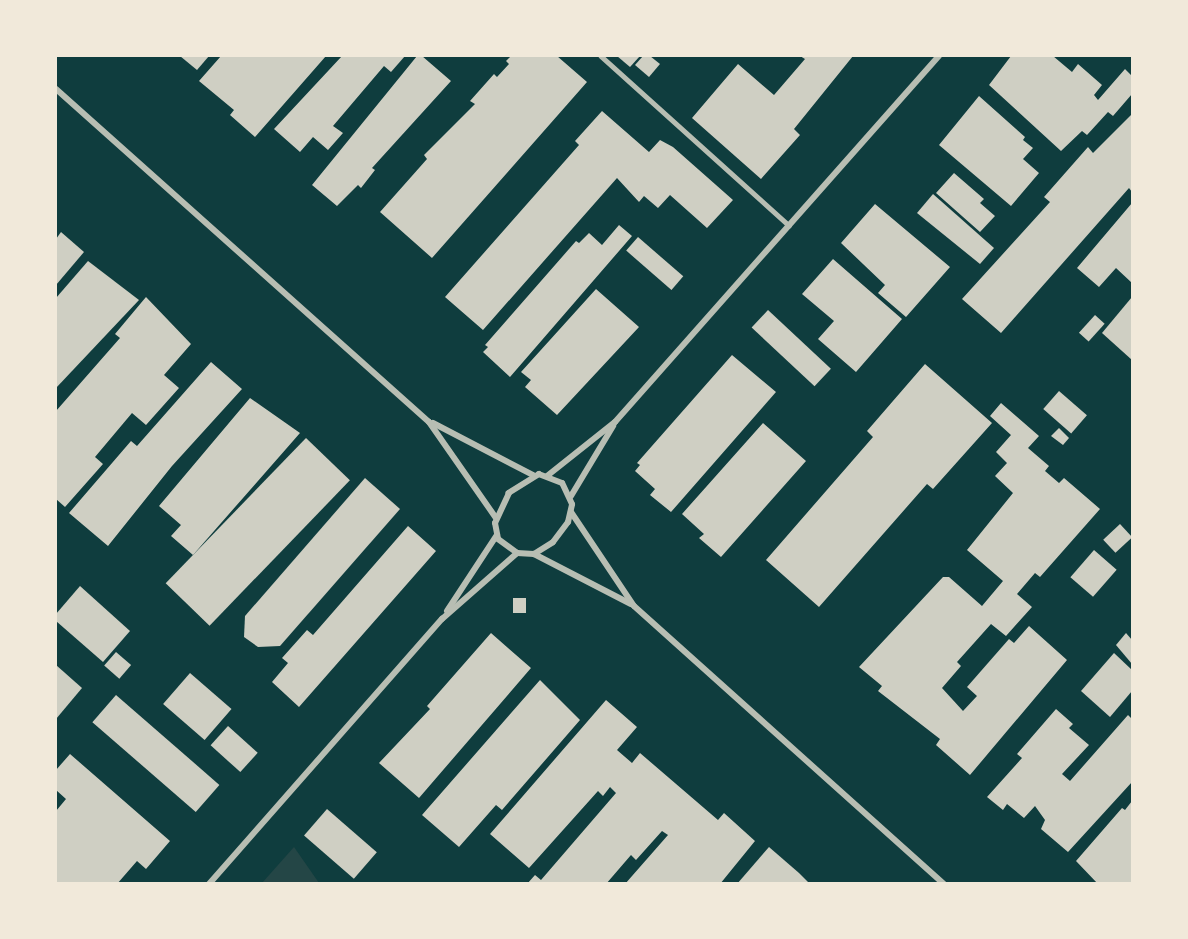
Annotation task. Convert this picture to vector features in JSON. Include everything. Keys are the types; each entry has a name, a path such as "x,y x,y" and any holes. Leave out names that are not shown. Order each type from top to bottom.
{"street":[{"path":"547,476 615,422 939,56"},
{"path":"56,89 429,422 496,518"},
{"path":"429,422 533,475 547,476 562,483 571,496"},
{"path":"534,554 553,542 571,512 571,496 615,422"},
{"path":"442,619 497,535 496,518 509,493 533,475"},
{"path":"571,512 634,606 944,884"},
{"path":"497,535 516,554"},
{"path":"209,884 442,619 516,554 534,554 634,606"}],"lane":[{"path":"601,56 789,225"}],"shaded area":[{"path":"294,847 319,883 262,883"}],"building":[{"path":"180,56 209,56 197,70"},
{"path":"221,56 326,56 255,137 230,115 234,110 199,81"},
{"path":"342,56 405,56 391,72 384,66 333,126 343,133 328,150 313,137 300,152 274,129"},
{"path":"417,56 422,56 451,81 372,168 375,170 361,188 358,185 337,206 312,185"},
{"path":"511,56 557,56 587,82 432,258 380,212 427,159 424,155 475,104 470,101 494,74 497,77 509,64 506,61"},
{"path":"617,56 640,56 630,67"},
{"path":"643,56 650,56 660,64 649,77 635,65"},
{"path":"800,56 853,56 794,129 800,135 761,179 692,118 738,64 774,95 805,59"},
{"path":"1011,56 1053,56 1072,72 1078,64 1102,85 1094,95 1098,100 1125,69 1132,76 1132,94 1113,116 1108,112 1087,135 1082,131 1061,151 989,85"},
{"path":"979,96 1025,137 1023,140 1033,148 1023,159 1039,173 1011,206 939,145"},
{"path":"602,111 649,152 660,140 673,147 733,200 707,228 670,195 658,208 644,196 639,202 617,178 483,330 445,297 579,145 575,141"},
{"path":"1131,115 1132,192 1129,188 1001,333 962,299 1050,202 1044,197 1088,147 1093,153"},
{"path":"954,173 984,199 980,203 995,216 980,232 936,193"},
{"path":"933,194 994,248 980,264 917,213"},
{"path":"1132,203 1132,283 1116,268 1099,287 1077,268"},
{"path":"875,204 950,267 906,317 878,293 885,285 841,243"},
{"path":"619,225 632,236 510,377 483,352 488,347 485,345 576,241 579,243 589,233 602,245"},
{"path":"61,232 84,252 56,285 56,239"},
{"path":"638,237 683,276 671,290 626,251"},
{"path":"833,259 902,319 856,372 818,339 834,321 802,294"},
{"path":"88,261 139,300 56,388 56,298"},
{"path":"596,289 639,327 557,415 525,387 531,380 521,372"},
{"path":"146,297 191,344 164,375 179,388 146,425 132,413 95,457 103,464 65,507 56,499 56,411 120,338 115,334"},
{"path":"1132,297 1132,360 1102,333"},
{"path":"768,310 831,369 815,386 752,328"},
{"path":"1095,315 1105,324 1089,342 1079,333"},
{"path":"732,355 776,392 671,512 650,495 655,489 635,471 640,465 637,463"},
{"path":"211,362 242,389 172,466 108,546 69,513 131,441 137,446"},
{"path":"925,364 992,423 933,489 927,484 819,607 766,560 873,437 867,431"},
{"path":"1059,391 1087,415 1071,433 1043,409"},
{"path":"250,398 300,433 193,555 171,536 181,525 159,506"},
{"path":"1001,403 1039,436 1028,448 1049,466 1045,471 1059,483 1064,478 1100,509 1040,577 1035,573 1017,594 1032,607 1006,636 991,624 957,662 961,666 942,688 963,711 977,696 967,687 1009,639 1014,643 1029,626 1067,660 970,775 936,745 940,739 878,691 882,686 859,667 943,577 949,577 982,606 1003,581 967,550 1013,493 995,476 1007,463 996,452 1011,435 990,416"},
{"path":"763,423 806,461 721,557 699,538 704,534 682,514"},
{"path":"1059,428 1069,438 1063,445 1051,436"},
{"path":"306,438 350,480 210,626 166,583"},
{"path":"365,478 400,509 280,646 258,647 244,637 245,616"},
{"path":"1120,524 1132,537 1115,553 1103,540"},
{"path":"408,526 436,551 299,707 272,682 288,663 282,658 307,630 313,635"},
{"path":"1094,550 1117,570 1093,597 1070,577"},
{"path":"80,586 130,631 103,662 56,621 56,614"},
{"path":"513,598 526,598 526,613 513,613"},
{"path":"491,633 531,668 419,798 379,763 430,709 427,706"},
{"path":"1126,633 1132,640 1132,664 1116,645"},
{"path":"116,652 131,665 119,679 104,666"},
{"path":"1114,653 1132,670 1132,691 1110,717 1081,691"},
{"path":"56,665 82,688 56,719"},
{"path":"190,673 232,709 205,740 163,704"},
{"path":"540,680 580,720 502,810 496,805 459,847 422,815"},
{"path":"116,695 219,785 196,812 92,722"},
{"path":"606,700 637,727 617,750 632,763 640,753 718,820 724,813 755,841 720,884 625,884 668,835 662,831 636,860 631,855 606,884 527,884 535,875 541,880 616,793 610,787 603,796 598,791 529,868 490,834"},
{"path":"1056,709 1073,724 1069,728 1089,745 1062,774 1070,781 1128,715 1132,719 1132,782 1068,852 1041,829 1045,820 1035,806 1024,818 1007,804 1003,810 987,797 1022,758 1017,754"},
{"path":"228,726 258,753 240,772 211,745"},
{"path":"70,754 170,841 146,869 137,861 117,884 56,884 56,811 66,799 56,790 56,770"},
{"path":"1132,801 1132,884 1098,884 1076,861 1122,808 1125,810"},
{"path":"327,809 377,852 354,879 304,835"},
{"path":"769,847 799,873 810,884 737,884"}]}
